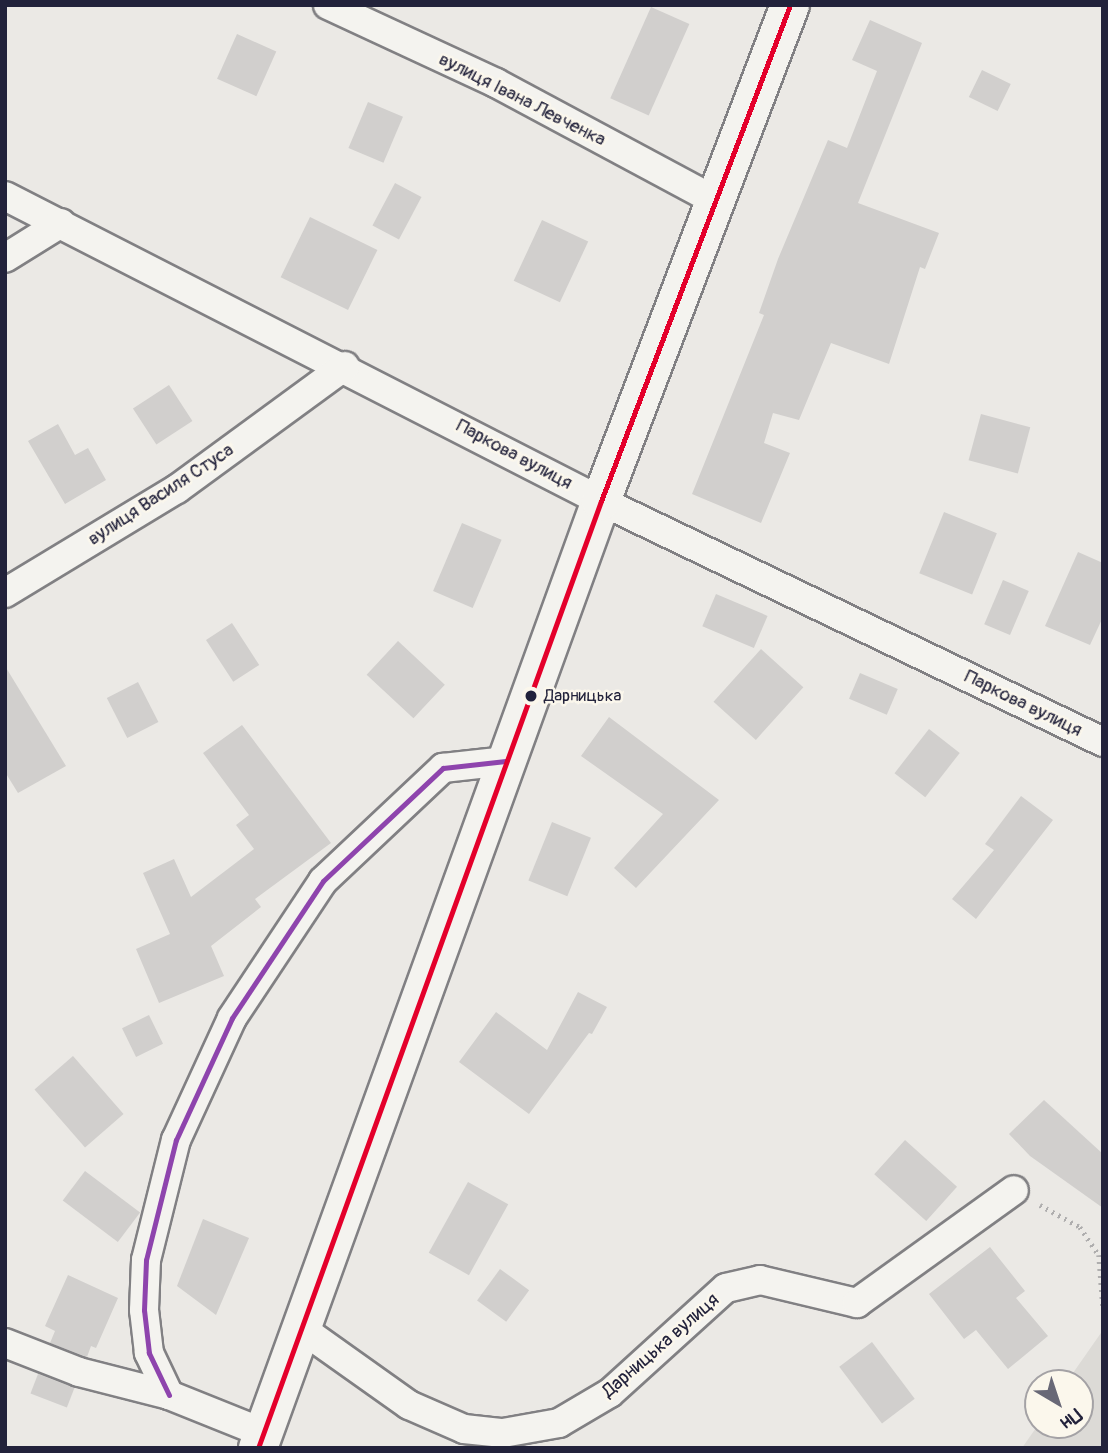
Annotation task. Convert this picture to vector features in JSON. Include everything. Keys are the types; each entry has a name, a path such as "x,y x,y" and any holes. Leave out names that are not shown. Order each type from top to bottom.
{"street":[{"name":"вулиця Івана Левченка","path":"328,5 496,83 714,200"},
{"path":"5,1343 79,1372 169,1395 261,1441 601,501 790,5"},
{"name":"Паркова вулиця","path":"5,195 345,366 601,501 1103,742"},
{"path":"5,258 61,223"},
{"name":"вулиця Василя Стуса","path":"5,593 177,489 345,366"},
{"path":"169,1395 149,1353 144,1310 146,1259 176,1140 232,1018 323,881 443,768 506,761"},
{"name":"Дарницька вулиця","path":"302,1329 409,1405 464,1429 503,1433 559,1423 610,1393 726,1288 760,1280 857,1303 1014,1190"}],"path":[{"path":"1014,1190 1080,1227 1099,1255 1099,1293 1103,1307"}],"shaded area":[{"path":"1103,1330 1103,1448 1022,1448 1028,1439 1094,1439 1094,1369 1076,1369"}],"building":[{"path":"651,7 689,24 649,115 610,98"},
{"path":"870,20 922,43 858,203 939,233 925,269 920,267 889,364 831,343 799,420 773,413 764,443 790,453 761,523 692,494 764,315 759,313 778,259 828,140 847,148 877,71 852,60"},
{"path":"237,34 276,51 256,96 217,79"},
{"path":"982,70 1011,84 998,111 969,97"},
{"path":"368,102 403,117 383,163 348,148"},
{"path":"395,183 421,197 399,239 372,225"},
{"path":"310,217 377,250 348,310 281,277"},
{"path":"542,220 588,242 560,302 514,281"},
{"path":"169,385 192,421 156,444 133,408"},
{"path":"981,414 1030,427 1018,474 969,460"},
{"path":"58,424 75,455 88,448 106,480 65,504 28,441"},
{"path":"944,512 997,533 972,595 919,573"},
{"path":"462,523 502,540 473,608 433,591"},
{"path":"1078,552 1103,563 1103,617 1090,645 1045,626"},
{"path":"1003,580 1029,591 1010,635 984,624"},
{"path":"716,594 768,616 754,648 702,626"},
{"path":"232,623 259,665 233,682 206,640"},
{"path":"398,641 445,685 413,718 367,675"},
{"path":"761,649 803,687 756,740 713,702"},
{"path":"5,666 66,766 18,793 5,772"},
{"path":"860,673 898,689 887,715 849,699"},
{"path":"138,682 158,722 127,738 107,698"},
{"path":"609,717 719,800 636,888 614,868 663,814 581,756"},
{"path":"242,725 331,843 255,899 261,907 211,946 224,976 159,1003 136,949 170,934 143,873 174,859 191,897 254,849 236,825 249,815 203,753"},
{"path":"929,729 960,753 925,797 895,773"},
{"path":"1021,796 1053,820 976,919 952,899 994,850 985,844"},
{"path":"552,822 591,838 567,896 528,880"},
{"path":"578,992 607,1007 592,1034 589,1033 529,1114 459,1062 496,1012 547,1050"},
{"path":"149,1015 163,1044 136,1057 122,1028"},
{"path":"73,1056 124,1114 85,1148 35,1089"},
{"path":"1044,1100 1103,1154 1103,1208 1030,1156 1009,1134"},
{"path":"905,1140 957,1187 926,1221 874,1174"},
{"path":"85,1171 140,1213 118,1242 63,1201"},
{"path":"468,1182 508,1204 469,1275 429,1253"},
{"path":"203,1219 249,1238 216,1315 177,1286"},
{"path":"990,1247 1025,1291 1016,1298 1048,1336 1008,1369 976,1330 964,1339 929,1294"},
{"path":"500,1269 529,1290 506,1322 477,1301"},
{"path":"68,1275 118,1298 96,1348 91,1346 87,1357 50,1343 55,1331 45,1326"},
{"path":"872,1342 915,1399 882,1423 839,1367"},
{"path":"38,1374 74,1388 67,1408 30,1394"}],"transit line":[{"path":"258,1448 601,501 790,5"},
{"path":"169,1395 149,1353 144,1310 146,1260 176,1140 232,1018 323,881 443,768 506,761"}],"place":[{"name":"Дарницька","path":"531,696"}]}
